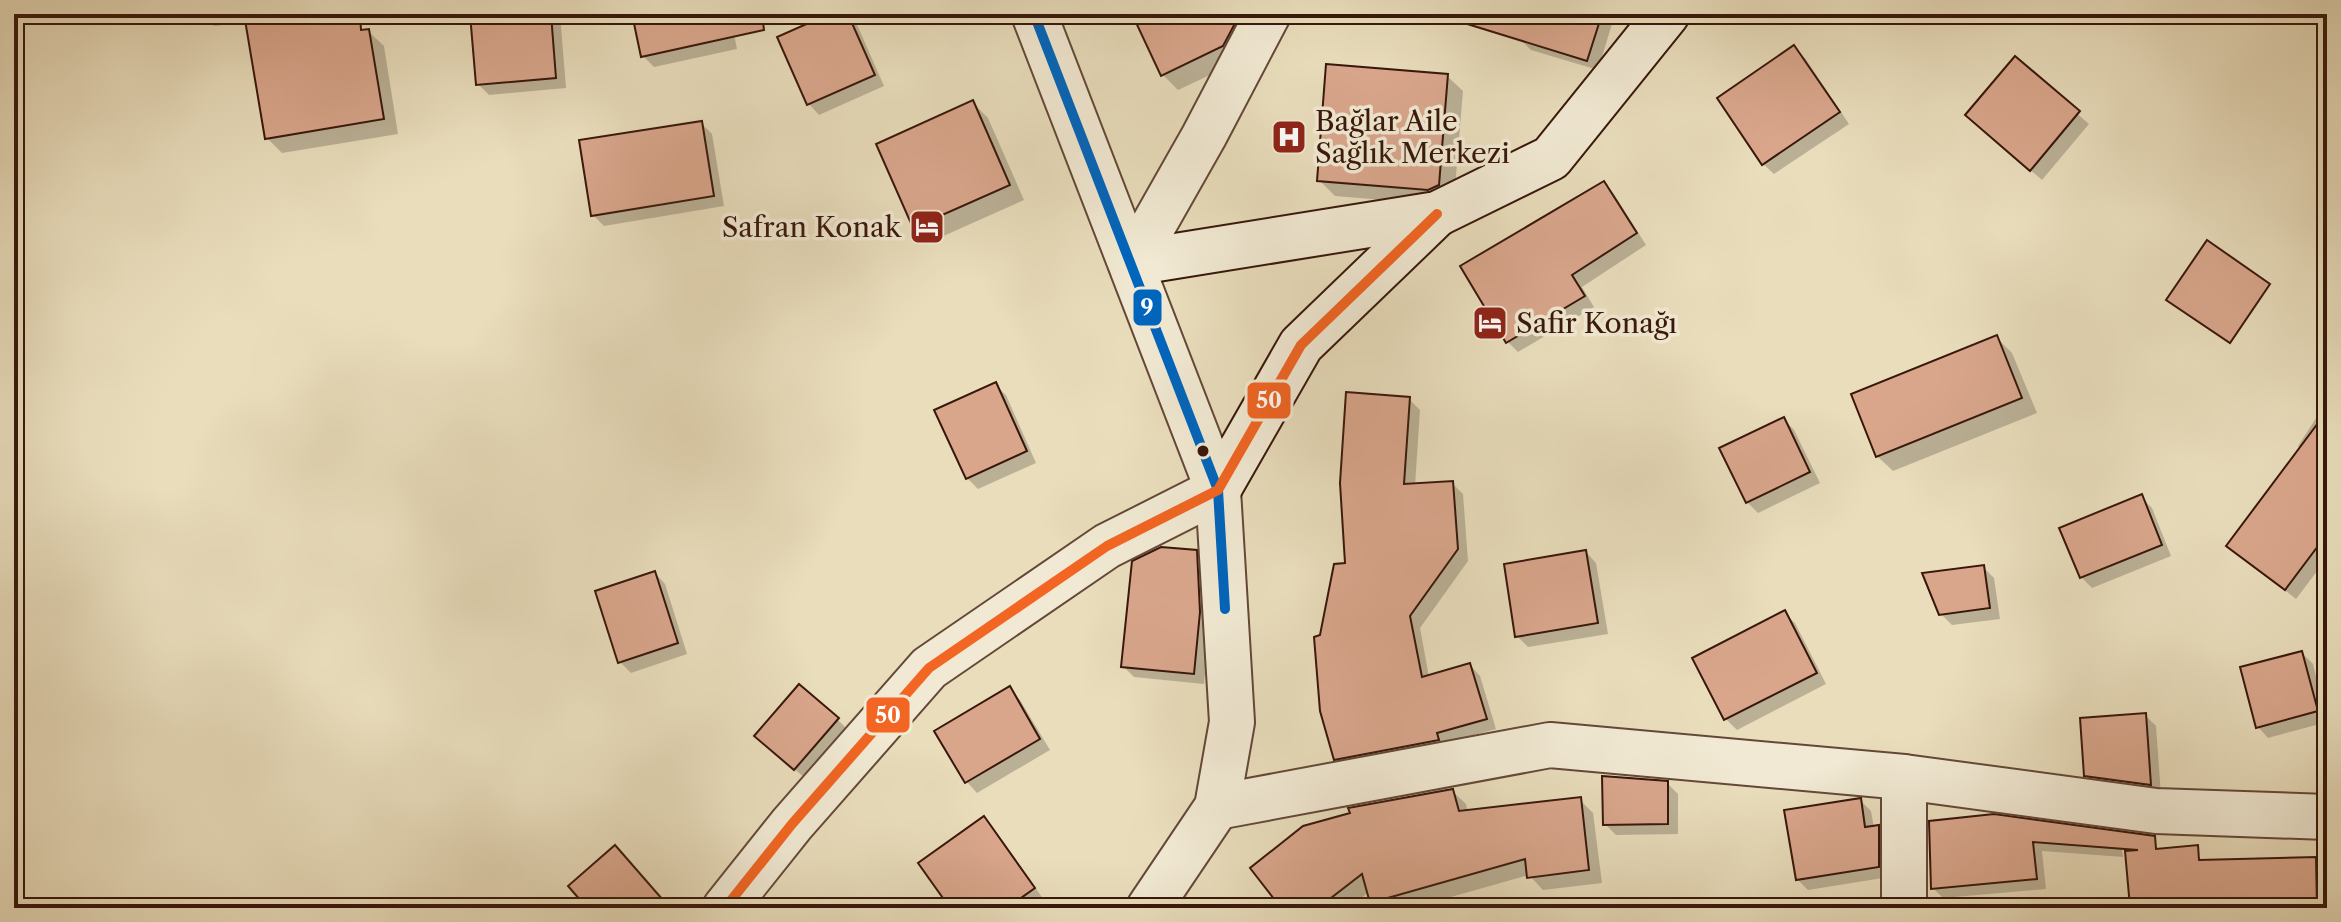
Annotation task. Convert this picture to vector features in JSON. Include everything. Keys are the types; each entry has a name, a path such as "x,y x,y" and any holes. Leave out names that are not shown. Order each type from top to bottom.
{"street":[{"path":"1034,14 1218,490 1232,722 1217,807 1149,908"},
{"path":"1132,263 1268,14"},
{"path":"1132,263 1437,214 1551,158 1667,14"},
{"path":"725,908 792,824 929,668 1107,546 1218,490 1301,345 1437,214"},
{"path":"1217,807 1550,745 1904,777 2156,811 2327,817"},
{"path":"1904,777 1904,908"}],"building":[{"path":"244,14 360,14 361,30 369,29 384,119 265,139"},
{"path":"470,14 551,14 556,78 476,85"},
{"path":"632,14 762,14 764,30 641,57"},
{"path":"829,14 848,14 875,75 807,105 777,37"},
{"path":"1132,14 1240,14 1223,46 1161,76"},
{"path":"1465,14 1602,14 1587,61 1464,23"},
{"path":"1794,45 1840,112 1762,165 1717,98"},
{"path":"2015,56 2080,111 2030,171 1965,115"},
{"path":"1326,64 1448,74 1439,185 1428,190 1317,181"},
{"path":"973,100 1010,185 913,228 876,144"},
{"path":"702,121 714,196 591,216 579,140"},
{"path":"1604,181 1637,233 1572,275 1585,296 1506,343 1460,266"},
{"path":"2207,240 2270,284 2230,343 2166,300"},
{"path":"1997,335 2022,398 1876,457 1851,394"},
{"path":"996,382 1027,451 966,479 934,410"},
{"path":"1346,392 1410,397 1404,484 1453,481 1458,549 1410,616 1422,677 1470,663 1487,719 1437,733 1439,740 1334,760 1320,711 1314,637 1320,635 1334,564 1345,563 1340,483"},
{"path":"2327,411 2327,534 2285,590 2226,546"},
{"path":"1784,417 1810,472 1746,503 1719,448"},
{"path":"2142,494 2162,545 2080,578 2059,528"},
{"path":"1161,547 1197,550 1200,612 1194,674 1121,667 1132,561"},
{"path":"1586,550 1598,623 1515,637 1504,564"},
{"path":"1984,565 1990,608 1939,615 1922,573"},
{"path":"655,571 678,643 618,663 595,591"},
{"path":"1785,610 1817,673 1724,720 1692,658"},
{"path":"2302,651 2318,711 2256,728 2240,667"},
{"path":"799,684 839,718 794,770 754,736"},
{"path":"1010,686 1040,739 965,783 934,731"},
{"path":"2146,713 2151,785 2084,776 2080,718"},
{"path":"1602,776 1668,781 1668,824 1603,825"},
{"path":"1453,789 1459,811 1581,797 1589,870 1527,878 1525,859 1370,903 1362,874 1318,908 1281,908 1250,868 1303,826 1350,813 1348,808"},
{"path":"1861,798 1865,827 1879,825 1879,867 1796,880 1784,810"},
{"path":"1994,814 2155,836 2156,849 2198,845 2199,860 2316,857 2317,908 2235,908 2235,898 2130,907 2125,851 2138,850 2033,842 2037,879 1931,889 1929,821"},
{"path":"984,816 1035,888 1007,908 950,908 918,863"},
{"path":"615,845 670,908 587,908 568,886"}],"transit line":[{"name":"9","path":"1034,14 1218,490 1225,609"},
{"name":"50","path":"725,908 792,824 929,668 1107,546 1218,490 1301,345 1437,214"}],"place":[{"name":"Bağlar Aile Sağlık Merkezi","path":"1289,137"},
{"name":"Safran Konak","path":"927,227"},
{"name":"Safir Konağı","path":"1490,323"}]}
